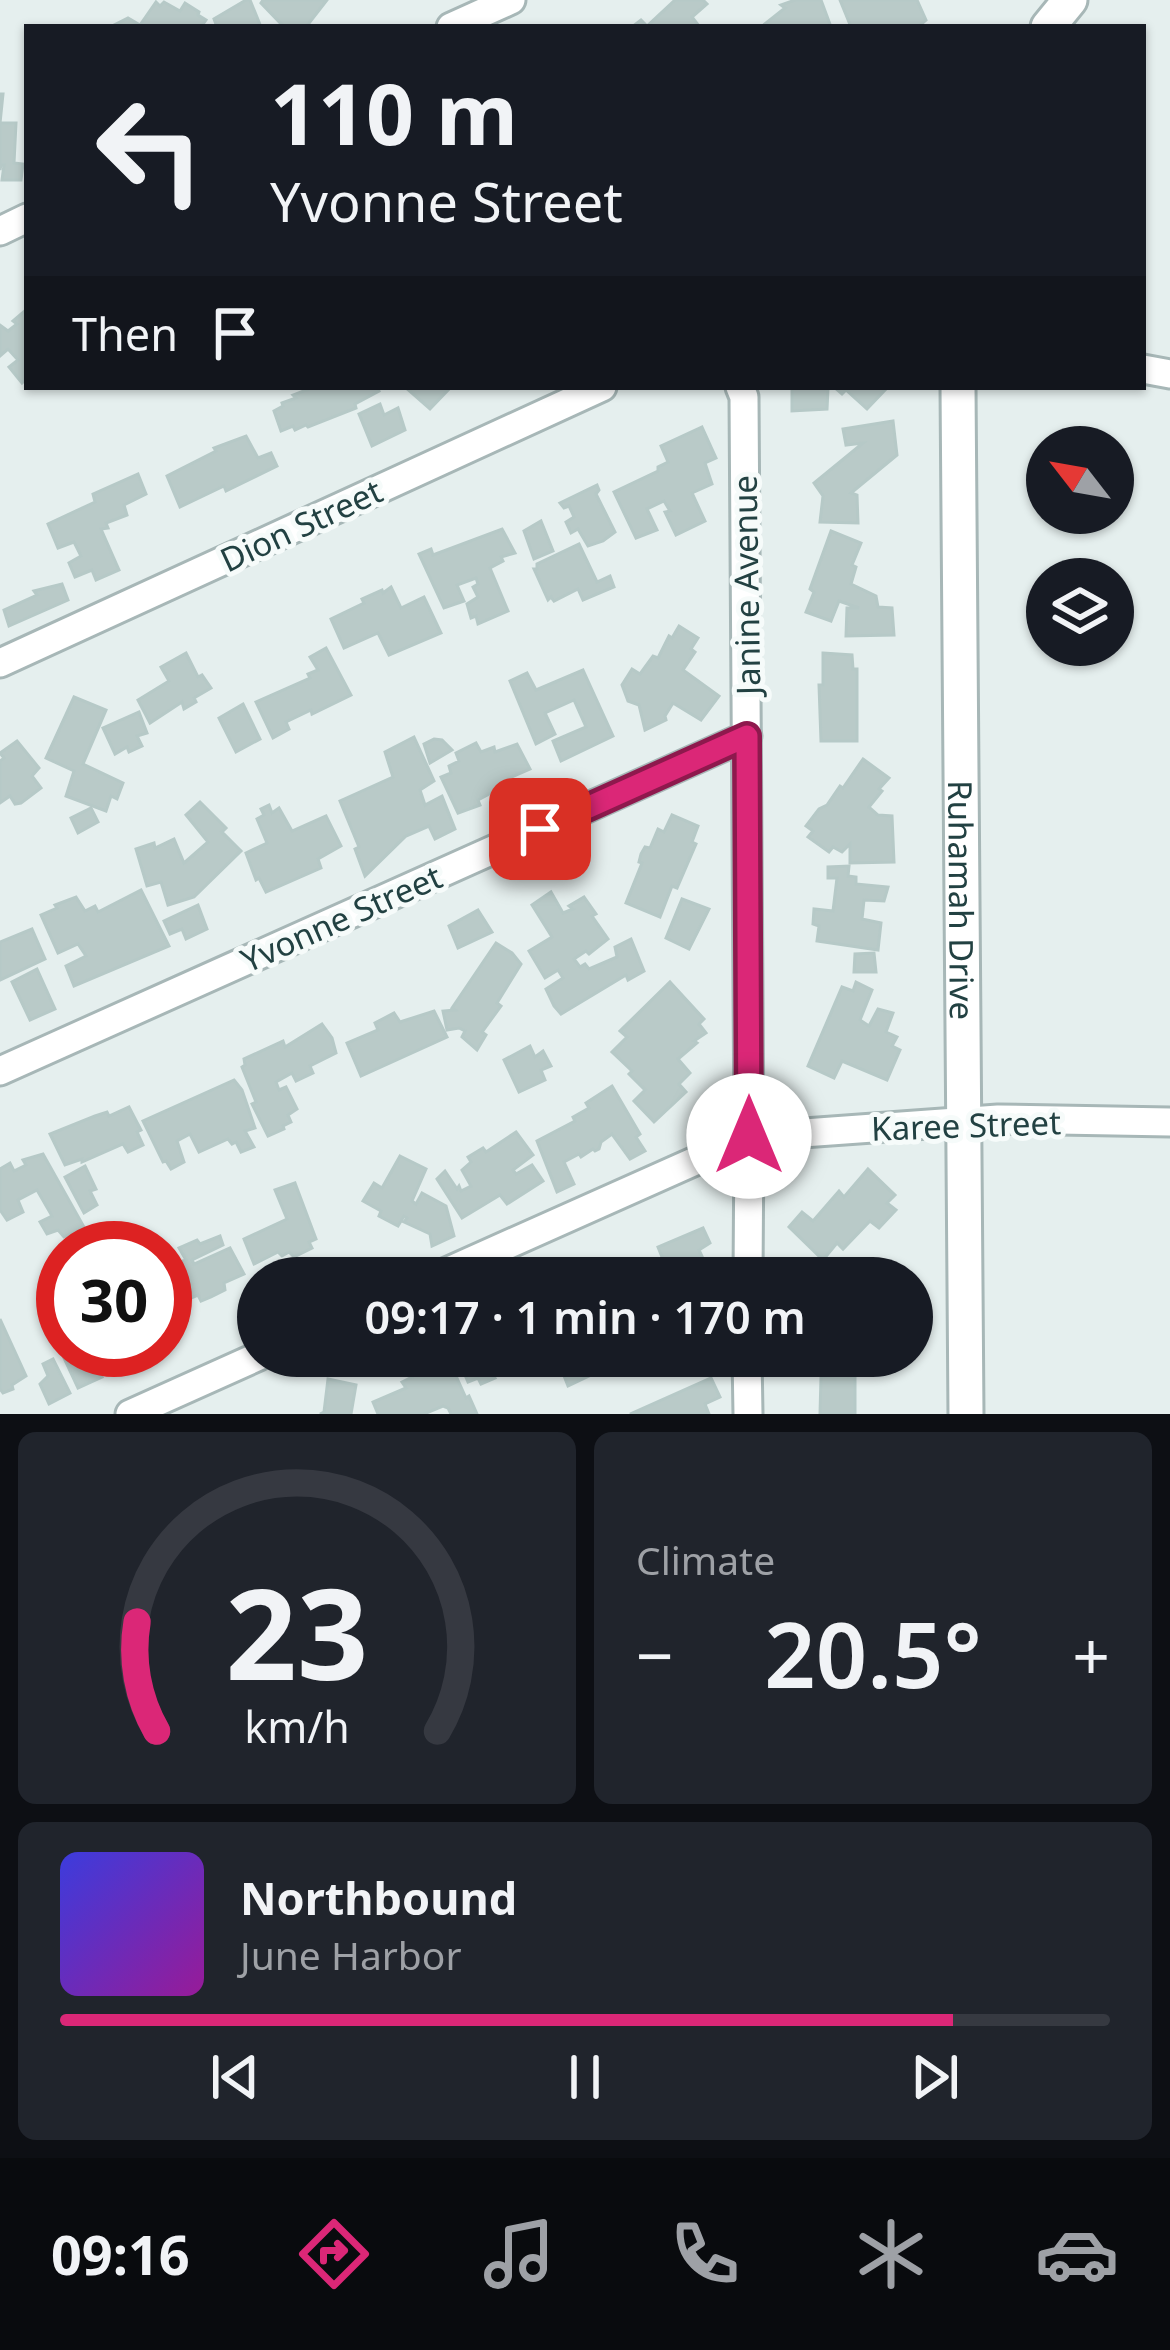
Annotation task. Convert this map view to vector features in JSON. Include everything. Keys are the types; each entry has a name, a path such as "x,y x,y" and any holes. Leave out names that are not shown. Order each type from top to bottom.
{"street":[{"path":"458,24 511,0"},
{"path":"1050,24 1070,0"},
{"name":"Dion Street","path":"0,663 595,390"},
{"name":"Ruhamah Drive","path":"958,390 966,1414"},
{"name":"Janine Avenue","path":"742,392 748,1257"},
{"name":"Yvonne Street","path":"0,1071 747,736"},
{"name":"Karee Street","path":"481,1257 749,1136 998,1119 1170,1122"},
{"path":"130,1414 237,1366"},
{"path":"747,1377 748,1414"}],"building":[{"path":"250,0 260,24 216,24 214,19"},
{"path":"327,0 308,24 281,24 261,3"},
{"path":"675,0 707,4 692,17 697,24 649,24"},
{"path":"821,0 830,24 765,24 785,8 781,5"},
{"path":"840,0 917,0 926,20 921,24 850,24"},
{"path":"156,2 180,11 185,3 206,20 203,24 141,24"},
{"path":"0,123 16,123 14,163 23,164 21,180 2,180"},
{"path":"24,312 22,383 9,367 18,360 8,349 0,356 0,325 8,331 17,324 13,321"},
{"path":"306,390 379,391 355,404 356,408 308,427 281,431 274,411 296,398 293,395"},
{"path":"408,390 448,390 430,409"},
{"path":"792,390 828,390 827,409 792,411"},
{"path":"846,390 885,390 867,409"},
{"path":"380,404 384,415 398,408 405,430 372,446 359,414"},
{"path":"893,421 897,455 851,493 857,495 858,523 820,522 823,496 814,483 863,443 846,445 843,429"},
{"path":"702,427 716,458 705,463 712,484 692,493 705,521 676,535 664,501 647,509 657,530 636,538 614,492 658,471 668,462 661,446"},
{"path":"246,436 258,458 271,453 277,466 180,507 167,476 216,451 214,448"},
{"path":"138,474 146,494 124,505 127,515 101,529 119,570 96,580 92,570 75,577 69,563 81,556 74,542 58,548 48,524 95,502 93,494"},
{"path":"597,485 596,494 615,532 588,546 578,529 571,533 566,522 574,517 569,506 560,503"},
{"path":"541,521 553,551 534,559 524,531"},
{"path":"502,529 515,553 501,557 503,561 490,568 508,611 478,624 476,616 471,618 467,604 478,597 473,587 478,584 476,578 457,585 464,601 444,608 419,554 431,549 433,555"},
{"path":"831,531 861,543 851,584 876,596 878,607 892,608 894,635 846,636 847,608 859,608 839,601 831,621 806,612"},
{"path":"579,544 597,582 610,576 614,587 583,600 578,589 548,600 534,569"},
{"path":"62,584 68,600 9,626 4,610 37,595 34,591"},
{"path":"391,587 401,608 424,597 441,633 389,655 378,633 344,648 331,619"},
{"path":"679,626 698,638 683,670 719,696 701,720 673,703 666,720 645,730 639,705 628,701 622,685 632,669 640,674 653,656 658,658"},
{"path":"326,648 351,695 286,722 289,729 273,738 256,702 310,678 308,674 318,670 310,657"},
{"path":"186,653 198,677 202,675 211,688 184,709 182,702 150,723 138,700 169,681 161,667"},
{"path":"823,653 852,655 853,669 857,669 857,741 821,741"},
{"path":"583,670 613,736 561,761 553,741 586,727 574,700 545,713 555,734 536,744 510,681 527,673 536,690"},
{"path":"74,697 106,710 83,764 123,783 106,811 66,796 74,771 46,758"},
{"path":"243,704 260,739 236,752 219,718"},
{"path":"139,712 147,733 137,736 142,746 115,754 103,728"},
{"path":"414,737 434,781 420,790 425,805 442,796 455,829 435,839 429,826 406,836 365,876 340,801 393,777 385,752"},
{"path":"434,739 452,750 430,763 424,744"},
{"path":"17,741 39,768 32,776 41,788 21,803 15,804 10,796 0,803 0,761 4,758 0,753"},
{"path":"476,743 481,752 517,744 530,769 507,779 510,783 478,800 480,805 458,813 441,777 451,773 449,766 459,761 456,753"},
{"path":"863,759 889,778 869,807 878,815 892,816 894,862 850,863 850,844 842,852 833,847 829,852 808,837 813,831 806,826"},
{"path":"200,802 241,851 194,897 168,905 161,882 147,886 136,849 154,843 155,848 174,839 184,863 208,842 186,815"},
{"path":"269,805 272,813 279,808 292,831 326,816 341,846 318,859 321,868 266,892 246,853 267,843 257,819"},
{"path":"91,808 98,822 78,833 71,818"},
{"path":"672,815 698,826 692,842 696,844 660,917 626,903 641,854 645,847 650,848 658,829 664,832"},
{"path":"849,866 848,876 856,877 856,884 888,887 884,901 864,900 862,919 881,923 878,950 817,941 814,909 833,911 837,878 828,878 828,867"},
{"path":"141,890 169,946 74,986 66,966 86,956 78,944 58,953 41,915 76,897 85,911 95,906 98,912"},
{"path":"551,892 563,913 584,897 608,939 574,959 580,967 585,964 589,969 617,957 615,947 631,939 644,971 628,980 626,975 561,1014 546,989 563,978 558,970 545,978 529,951 552,937 532,905"},
{"path":"682,899 709,909 689,949 666,938"},
{"path":"198,905 207,929 186,939 182,929 170,934 164,921"},
{"path":"478,910 492,932 458,948 449,926"},
{"path":"32,929 45,959 0,980 0,942"},
{"path":"496,943 521,964 482,1032 486,1035 477,1050 462,1037 465,1031 447,1030 443,1011 455,1010 452,1008"},
{"path":"874,953 876,972 854,972 855,954"},
{"path":"37,969 55,1009 30,1020 12,982"},
{"path":"670,982 704,1019 699,1024 706,1033 678,1059 690,1073 679,1084 686,1092 654,1122 634,1101 645,1090 612,1052 627,1037 620,1031"},
{"path":"856,982 872,990 860,1020 869,1026 878,1009 893,1013 886,1032 897,1037 892,1046 900,1050 887,1080 842,1061 834,1078 808,1066 842,987 853,991"},
{"path":"434,1011 447,1037 361,1076 347,1043 378,1030 375,1023 394,1013 400,1022"},
{"path":"322,1024 336,1053 310,1066 313,1073 296,1081 292,1073 276,1082 279,1090 286,1087 297,1109 288,1115 291,1122 284,1129 268,1136 252,1104 256,1102 242,1067 244,1059 283,1041 285,1047"},
{"path":"530,1046 535,1057 543,1051 551,1066 541,1070 545,1080 519,1092 504,1060"},
{"path":"234,1080 255,1128 245,1131 254,1147 241,1152 228,1139 199,1152 190,1134 177,1141 184,1162 171,1169 143,1121"},
{"path":"612,1086 645,1151 630,1159 612,1134 599,1149 564,1162 574,1184 557,1192 537,1141 575,1121 573,1117 589,1108 586,1103"},
{"path":"129,1107 143,1145 128,1152 123,1144 65,1165 50,1134"},
{"path":"516,1132 533,1155 513,1170 516,1174 532,1165 543,1181 507,1204 500,1195 462,1218 437,1179 445,1171 457,1189 471,1186 462,1170 471,1162 468,1157 483,1148 486,1152"},
{"path":"43,1154 81,1221 42,1221 52,1216 37,1190 18,1200 23,1212 7,1220 0,1210 0,1169 10,1163 14,1171 26,1165 23,1160"},
{"path":"400,1156 426,1169 412,1201 416,1204 422,1193 446,1206 454,1236 432,1246 430,1234 404,1222 404,1216 398,1226 363,1201 374,1183 382,1188"},
{"path":"85,1166 96,1189 90,1191 97,1205 84,1213 65,1177"},
{"path":"868,1169 895,1195 887,1203 896,1210 879,1228 870,1221 843,1249 837,1243 820,1257 789,1227 802,1212 813,1221 839,1191 844,1197"},
{"path":"295,1183 316,1239 309,1242 312,1248 294,1257 278,1252 251,1257 244,1239 287,1219 275,1190"},
{"path":"703,1228 710,1243 699,1250 702,1257 662,1257 658,1247"},
{"path":"220,1236 223,1245 192,1260 192,1242"},
{"path":"230,1248 237,1261 237,1277 211,1297 201,1301 198,1295 192,1298 192,1260 194,1264"},
{"path":"0,1319 26,1376 3,1393 0,1389"},
{"path":"47,1377 62,1377 70,1393 49,1404 40,1384"},
{"path":"73,1377 102,1377 78,1388"},
{"path":"412,1377 456,1377 477,1414 451,1414 443,1406 424,1414 378,1414 373,1402 406,1388 402,1382"},
{"path":"466,1377 495,1378 481,1384 478,1378 468,1382"},
{"path":"564,1377 587,1377 568,1386"},
{"path":"821,1377 855,1377 855,1414 820,1414"},
{"path":"711,1378 720,1397 705,1404 709,1414 630,1414"},
{"path":"328,1379 356,1385 351,1414 320,1414"}],"route":[{"path":"540,829 747,736 749,1136"}]}
